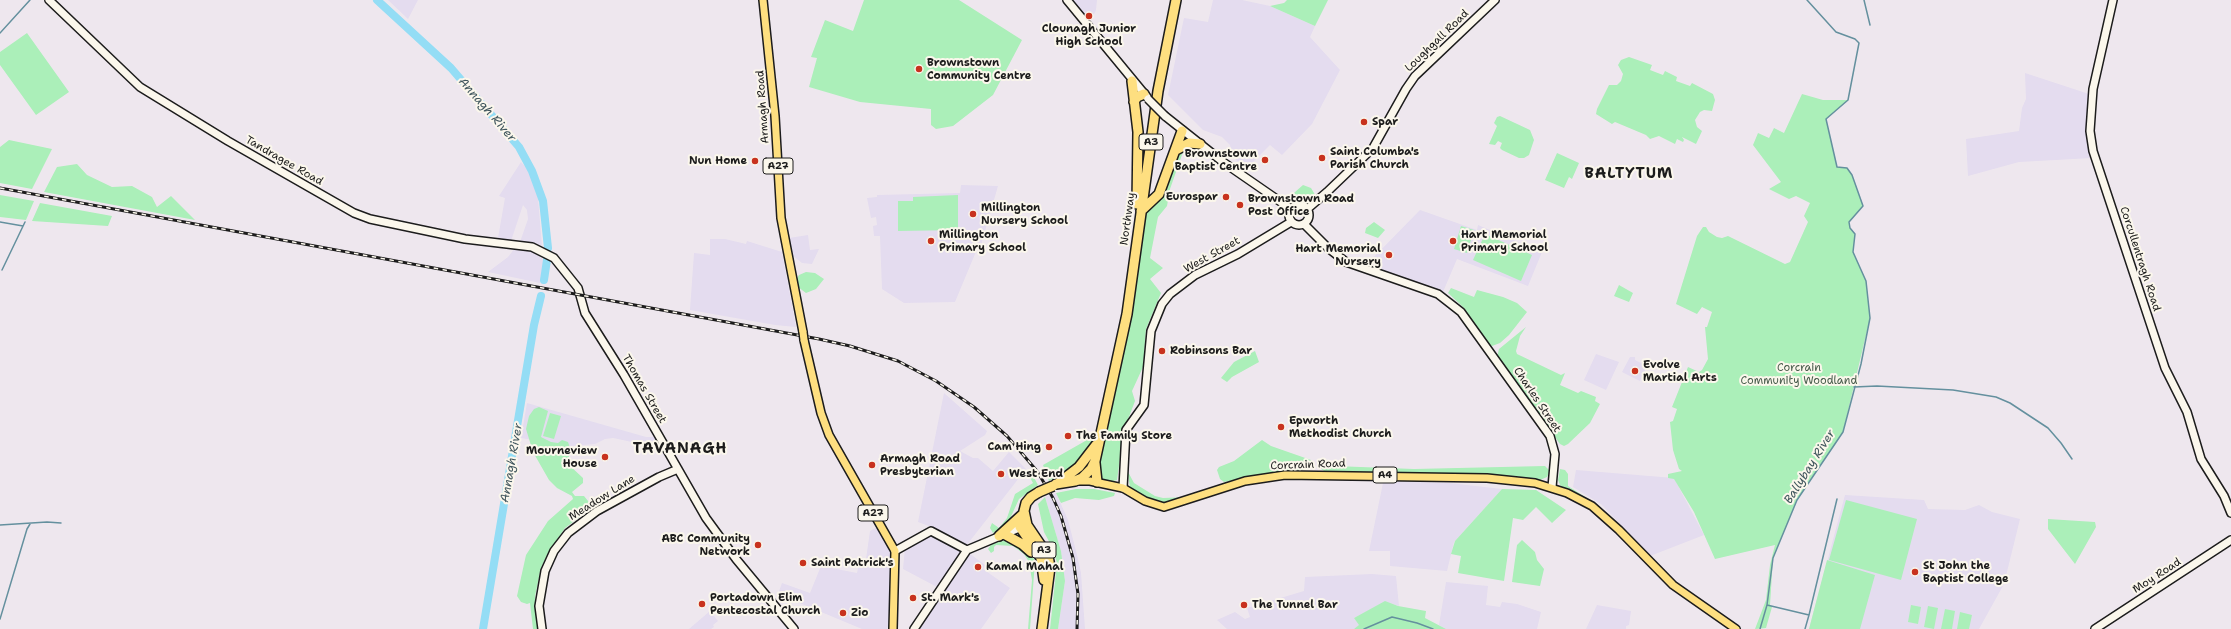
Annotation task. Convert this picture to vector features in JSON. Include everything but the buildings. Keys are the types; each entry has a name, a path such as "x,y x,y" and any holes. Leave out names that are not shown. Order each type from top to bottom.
{"highway":[{"name":"Northway","path":"1054,485 1085,481 1095,461 1124,328 1158,92 1176,0"},
{"path":"1132,81 1138,132 1139,164 1137,200 1139,224"},
{"path":"1134,102 1137,97 1146,97"},
{"path":"1141,211 1159,194 1182,130"},
{"path":"1176,150 1189,143 1200,144"},
{"name":"Northway","path":"1002,535 1024,520 1031,496 1054,485 1078,467 1099,441"},
{"path":"1085,481 1095,461"},
{"name":"A3","path":"1024,520 1048,556 1049,574 1045,591 1042,629"},
{"path":"1002,535 1022,544 1034,555 1038,577 1045,591"}],"main road":[{"name":"Tandragee Road","path":"49,0 140,87 233,144 354,213 370,219 465,239 532,247 549,255"},
{"name":"Armagh Road","path":"763,0 776,116 781,218 804,340 821,413 829,435 895,551"},
{"path":"1067,0 1083,17 1132,81 1165,116 1200,144 1291,209"},
{"name":"Loughgall Road","path":"1306,210 1372,149 1380,138 1406,89 1415,76 1496,0"},
{"name":"Corcullentragh Road","path":"2113,0 2093,89 2090,131 2093,151 2164,368 2187,412 2197,441 2199,454 2224,496 2231,513"},
{"path":"1299,206 1306,210 1308,219 1304,224 1296,225 1291,222 1289,217 1291,209 1299,206"},
{"name":"West Street","path":"1123,488 1126,430 1144,408 1151,331 1162,304 1170,294 1195,275 1238,254 1291,222"},
{"name":"Charles Street","path":"1304,224 1328,248 1346,262 1430,291 1446,299 1462,312 1550,436 1555,454 1552,487"},
{"name":"Thomas Street","path":"549,255 560,264 575,283 585,313 624,375 704,514 730,551 794,629"},
{"path":"1078,467 1085,481"},
{"name":"Meadow Lane","path":"542,629 539,606 544,572 554,551 568,533 597,511 659,477 678,469"},
{"name":"Corcrain Road","path":"1085,481 1123,488 1145,501 1164,507 1245,481 1285,475 1487,478 1520,480 1552,487"},
{"name":"A4","path":"1552,487 1592,506 1619,530 1673,585 1736,629"},
{"path":"894,625 895,551 931,531 965,551"},
{"path":"914,629 965,551 1002,535"},
{"name":"Moy Road","path":"2095,629 2231,540"}],"shaded area":[{"path":"388,0 418,0 408,19"},
{"name":"Clounagh Junior High School","path":"1070,0 1097,0 1096,10 1090,22"},
{"path":"1213,0 1242,0 1270,6 1315,26 1310,37 1340,70 1312,124 1282,155 1270,145 1246,169 1233,157 1230,145 1222,137 1203,130 1168,95 1184,18 1208,22"},
{"path":"2025,73 2089,94 2092,158 2019,162 1968,176 1966,139 2019,131 2022,108 2026,99"},
{"path":"521,162 530,172 538,198 542,246 536,243 520,242 528,219 527,210 523,205 511,241 498,238 505,198 499,196"},
{"name":"Millington Primary School","path":"961,185 998,186 981,245 975,254 955,302 904,303 882,289 880,236 874,236 873,226 877,225 876,217 871,218 867,198 877,197 877,195 960,193"},
{"name":"Hart Memorial Primary School","path":"1420,210 1477,230 1478,225 1542,252 1528,286 1457,259 1443,292 1369,267 1368,264 1370,261"},
{"path":"808,235 810,250 819,249 812,264 802,263 792,255 789,238"},
{"path":"710,239 725,239 746,244 747,241 782,252 796,327 775,325 690,310 694,253 710,255"},
{"path":"515,248 532,252 545,260 540,283 488,272 508,257"},
{"path":"1596,354 1619,362 1606,390 1584,380"},
{"path":"1630,357 1635,357 1635,360 1647,366 1640,381 1622,372"},
{"path":"944,393 987,431 985,435 960,451 973,458 978,458 993,471 1009,452 1026,469 966,546 937,529 918,522"},
{"path":"527,403 646,437 654,437 657,444 651,446 613,438 605,439 595,444 571,446 521,438"},
{"path":"1576,470 1674,478 1704,535 1650,556 1601,504 1573,487"},
{"path":"1386,481 1449,483 1502,489 1454,542 1447,571 1390,566 1390,551 1369,551 1383,483"},
{"path":"1056,493 1068,520 1081,573 1085,629 1058,629 1065,581 1061,551 1045,497"},
{"name":"St John the Baptist College","path":"1845,495 1924,500 1928,509 1965,510 1979,505 1992,512 2020,519 2004,584 1979,629 1809,629"},
{"path":"881,525 895,551 889,622 887,629 862,629 778,594 782,583 810,593 821,566 857,573 860,558 866,559 870,531"},
{"path":"935,533 962,550 937,587 903,569 905,548"},
{"path":"969,553 985,565 983,569 1010,588 981,629 919,629"},
{"path":"1372,574 1396,576 1399,606 1385,602 1354,618 1360,625 1354,629 1227,629 1217,620 1235,612 1245,619 1250,617 1247,608 1304,591 1305,577"},
{"path":"1446,582 1488,586 1486,605 1500,607 1502,602 1517,604 1541,612 1537,629 1446,629 1439,625"},
{"path":"1597,605 1631,611 1629,625 1626,626 1626,629 1586,629"},
{"path":"710,611 718,621 713,625 714,627 711,629 689,629"}],"green space":[{"path":"864,0 959,0 1022,40 993,95 953,126 936,129 931,125 931,109 860,102 809,87 817,58 811,57 825,20 853,31"},
{"path":"1287,0 1328,0 1315,26 1270,6 1284,3"},
{"path":"27,33 69,92 36,115 0,65 0,52"},
{"path":"1629,57 1652,65 1650,70 1663,75 1665,71 1677,77 1676,81 1690,86 1692,83 1713,94 1715,100 1712,111 1704,110 1700,112 1695,120 1697,127 1702,131 1696,144 1682,137 1684,140 1683,142 1677,139 1675,144 1659,136 1650,139 1646,135 1615,122 1612,124 1596,114 1609,85 1617,85 1621,81 1623,74 1618,65 1621,60"},
{"name":"Corcrain Community Woodland","path":"1802,94 1823,100 1848,100 1826,119 1837,167 1847,168 1852,175 1863,206 1849,222 1850,228 1855,234 1853,252 1866,281 1870,318 1843,432 1797,500 1773,558 1770,605 1772,607 1766,628 1755,629 1766,600 1770,565 1775,545 1715,559 1694,512 1674,479 1668,478 1668,474 1682,471 1679,469 1673,450 1670,422 1673,421 1677,409 1672,407 1688,367 1699,372 1702,370 1708,359 1705,327 1707,327 1712,312 1702,307 1697,314 1676,304 1697,236 1703,227 1706,227 1709,232 1717,237 1722,238 1728,236 1785,264 1790,262 1808,222 1804,216 1810,203 1796,196 1789,199 1769,189 1781,182 1753,145 1758,133 1769,138 1774,128 1784,133"},
{"path":"1500,116 1530,130 1534,140 1529,155 1524,158 1519,158 1502,150 1500,148 1502,143 1498,141 1495,145 1489,144 1497,126 1494,123 1497,117"},
{"path":"9,140 52,149 32,189 0,183 0,147"},
{"path":"1183,152 1170,189 1167,206 1158,217 1150,258 1163,268 1150,279 1161,293 1146,329 1143,367 1132,391 1135,401 1124,430 1117,480 1109,482 1101,480 1097,462 1122,354 1146,212 1158,201 1178,156"},
{"path":"1557,153 1579,163 1572,179 1569,177 1564,188 1545,180"},
{"path":"77,164 87,175 112,187 132,186 152,197 157,207 171,196 195,220 44,192 57,167"},
{"path":"1303,185 1311,188 1317,198 1308,203 1296,203 1287,199"},
{"path":"0,195 34,201 26,220 0,217"},
{"path":"958,195 958,230 898,231 898,201 913,201 913,197"},
{"path":"40,203 112,216 108,226 32,221"},
{"path":"1374,222 1385,230 1378,238 1365,233 1366,228"},
{"path":"1461,226 1474,230 1467,253 1454,249"},
{"path":"1485,234 1532,255 1521,281 1473,260"},
{"path":"806,272 815,273 824,279 816,289 806,293 798,287 796,280 799,275"},
{"path":"1619,285 1633,293 1629,302 1614,296"},
{"path":"1451,288 1474,297 1477,290 1503,297 1517,303 1527,312 1509,335 1500,343 1492,346 1489,345 1464,308 1448,293"},
{"path":"1526,327 1520,336 1516,351 1517,354 1561,375 1565,373 1560,385 1578,393 1581,391 1596,397 1595,401 1600,404 1590,423 1564,446 1560,444 1497,357 1499,349"},
{"path":"1255,351 1259,362 1232,377 1227,382 1221,378 1234,362"},
{"path":"539,407 548,411 541,437 551,442 558,443 562,440 568,442 570,448 568,464 583,478 583,483 572,492 575,496 584,496 593,507 565,528 547,555 541,568 535,596 539,629 533,629 530,603 527,604 521,602 517,596 526,555 548,521 573,499 572,496 557,488 549,480 533,452 526,429 529,416 534,409"},
{"path":"550,413 561,416 554,439 543,436"},
{"path":"1094,436 1091,450 1073,468 1049,481 1043,465"},
{"path":"1262,440 1271,446 1311,460 1313,467 1310,469 1272,473 1224,482 1220,479 1217,470 1219,467 1234,461"},
{"path":"1323,463 1334,466 1414,469 1545,466 1550,471 1547,477 1540,480 1515,476 1324,471 1320,468"},
{"path":"1560,469 1565,470 1568,474 1568,486 1593,502 1561,487 1558,480"},
{"path":"1127,470 1134,483 1155,496 1163,498 1188,497 1165,505 1154,503 1130,487"},
{"path":"1031,472 1038,485 1019,499 1008,523 993,533 990,528 992,523 999,528 1007,518 1015,494 1033,483 1028,474"},
{"path":"1076,489 1094,489 1115,493 1114,496 1099,500 1075,498 1061,503 1056,493"},
{"path":"1502,489 1536,490 1566,510 1552,523 1536,507 1523,520 1513,518 1504,581 1458,573 1461,556 1451,554 1455,541"},
{"path":"1045,497 1061,551 1065,581 1058,629 1050,629 1057,563 1053,549 1044,532 1038,504"},
{"path":"1846,500 1917,519 1901,580 1829,560"},
{"path":"2048,519 2095,522 2096,527 2075,564 2048,529"},
{"path":"1009,540 1031,553 1035,561 1030,629 1028,629 1032,580 1029,562 1024,554 1013,546 996,545 994,547 994,551 991,553 988,549 993,542"},
{"path":"1522,540 1535,552 1537,560 1544,569 1540,586 1512,582 1517,545"},
{"path":"1827,560 1875,575 1860,629 1809,629"},
{"path":"1385,601 1398,606 1426,611 1425,618 1446,629 1354,629 1359,625 1354,618"},
{"path":"1911,605 1921,607 1918,624 1908,622"},
{"path":"1928,606 1938,608 1934,629 1924,627"},
{"path":"1945,609 1955,611 1952,629 1941,629"},
{"path":"1960,612 1972,615 1969,629 1957,629"}],"waterway":[{"path":"0,33 30,0"},
{"name":"Annagh River","path":"377,0 451,68 519,147 532,171 543,201 548,248"},
{"name":"Ballybay River","path":"1760,629 1767,605 1773,558 1797,500 1843,432 1861,364 1870,318 1866,281 1853,252 1855,234 1850,228 1849,222 1863,206 1852,175 1847,168 1837,167 1826,119 1848,100 1859,43 1855,39 1836,32 1807,0"},
{"path":"1864,0 1870,25"},
{"path":"0,222 23,226"},
{"path":"2,270 25,222"},
{"name":"Annagh River","path":"544,280 547,260"},
{"name":"Annagh River","path":"483,629 534,325 541,296"},
{"path":"1854,387 1877,386 1953,390 1996,397 2010,403 2048,428 2072,459"},
{"path":"1767,605 1809,615 1837,499"},
{"path":"0,525 47,522 61,523"},
{"path":"0,619 27,529 30,524"},
{"path":"1805,629 1809,615"},
{"path":"1364,629 1392,617 1417,623 1433,629"}],"railway":[{"path":"0,188 819,339 850,346 898,361 936,381 974,407 1007,436 1037,471 1053,498 1061,516 1073,558 1078,594 1077,629"}],"place":[{"name":"Clounagh Junior High School","path":"1089,16"},
{"name":"Brownstown Community Centre","path":"919,69"},
{"name":"Spar","path":"1364,122"},
{"name":"Saint Columba's Parish Church","path":"1322,158"},
{"name":"Brownstown Baptist Centre","path":"1265,160"},
{"name":"Nun Home","path":"755,161"},
{"name":"Eurospar","path":"1226,197"},
{"name":"Brownstown Road Post Office","path":"1240,205"},
{"name":"Millington Nursery School","path":"973,214"},
{"name":"Millington Primary School","path":"931,241"},
{"name":"Hart Memorial Primary School","path":"1453,241"},
{"name":"Hart Memorial Nursery","path":"1389,255"},
{"name":"Robinsons Bar","path":"1162,351"},
{"name":"Evolve Martial Arts","path":"1635,371"},
{"name":"Epworth Methodist Church","path":"1281,427"},
{"name":"The Family Store","path":"1068,436"},
{"name":"Cam Hing","path":"1049,447"},
{"name":"Mourneview House","path":"605,457"},
{"name":"Armagh Road Presbyterian","path":"872,465"},
{"name":"West End","path":"1001,474"},
{"name":"ABC Community Network","path":"758,545"},
{"name":"Saint Patrick's","path":"803,563"},
{"name":"Kamal Mahal","path":"978,567"},
{"name":"St John the Baptist College","path":"1915,572"},
{"name":"St. Mark's","path":"913,598"},
{"name":"Portadown Elim Pentecostal Church","path":"702,604"},
{"name":"The Tunnel Bar","path":"1244,605"},
{"name":"Zio","path":"843,613"}],"district":[{"name":"BALTYTUM","path":"1629,174"},
{"name":"TAVANAGH","path":"680,449"}]}
